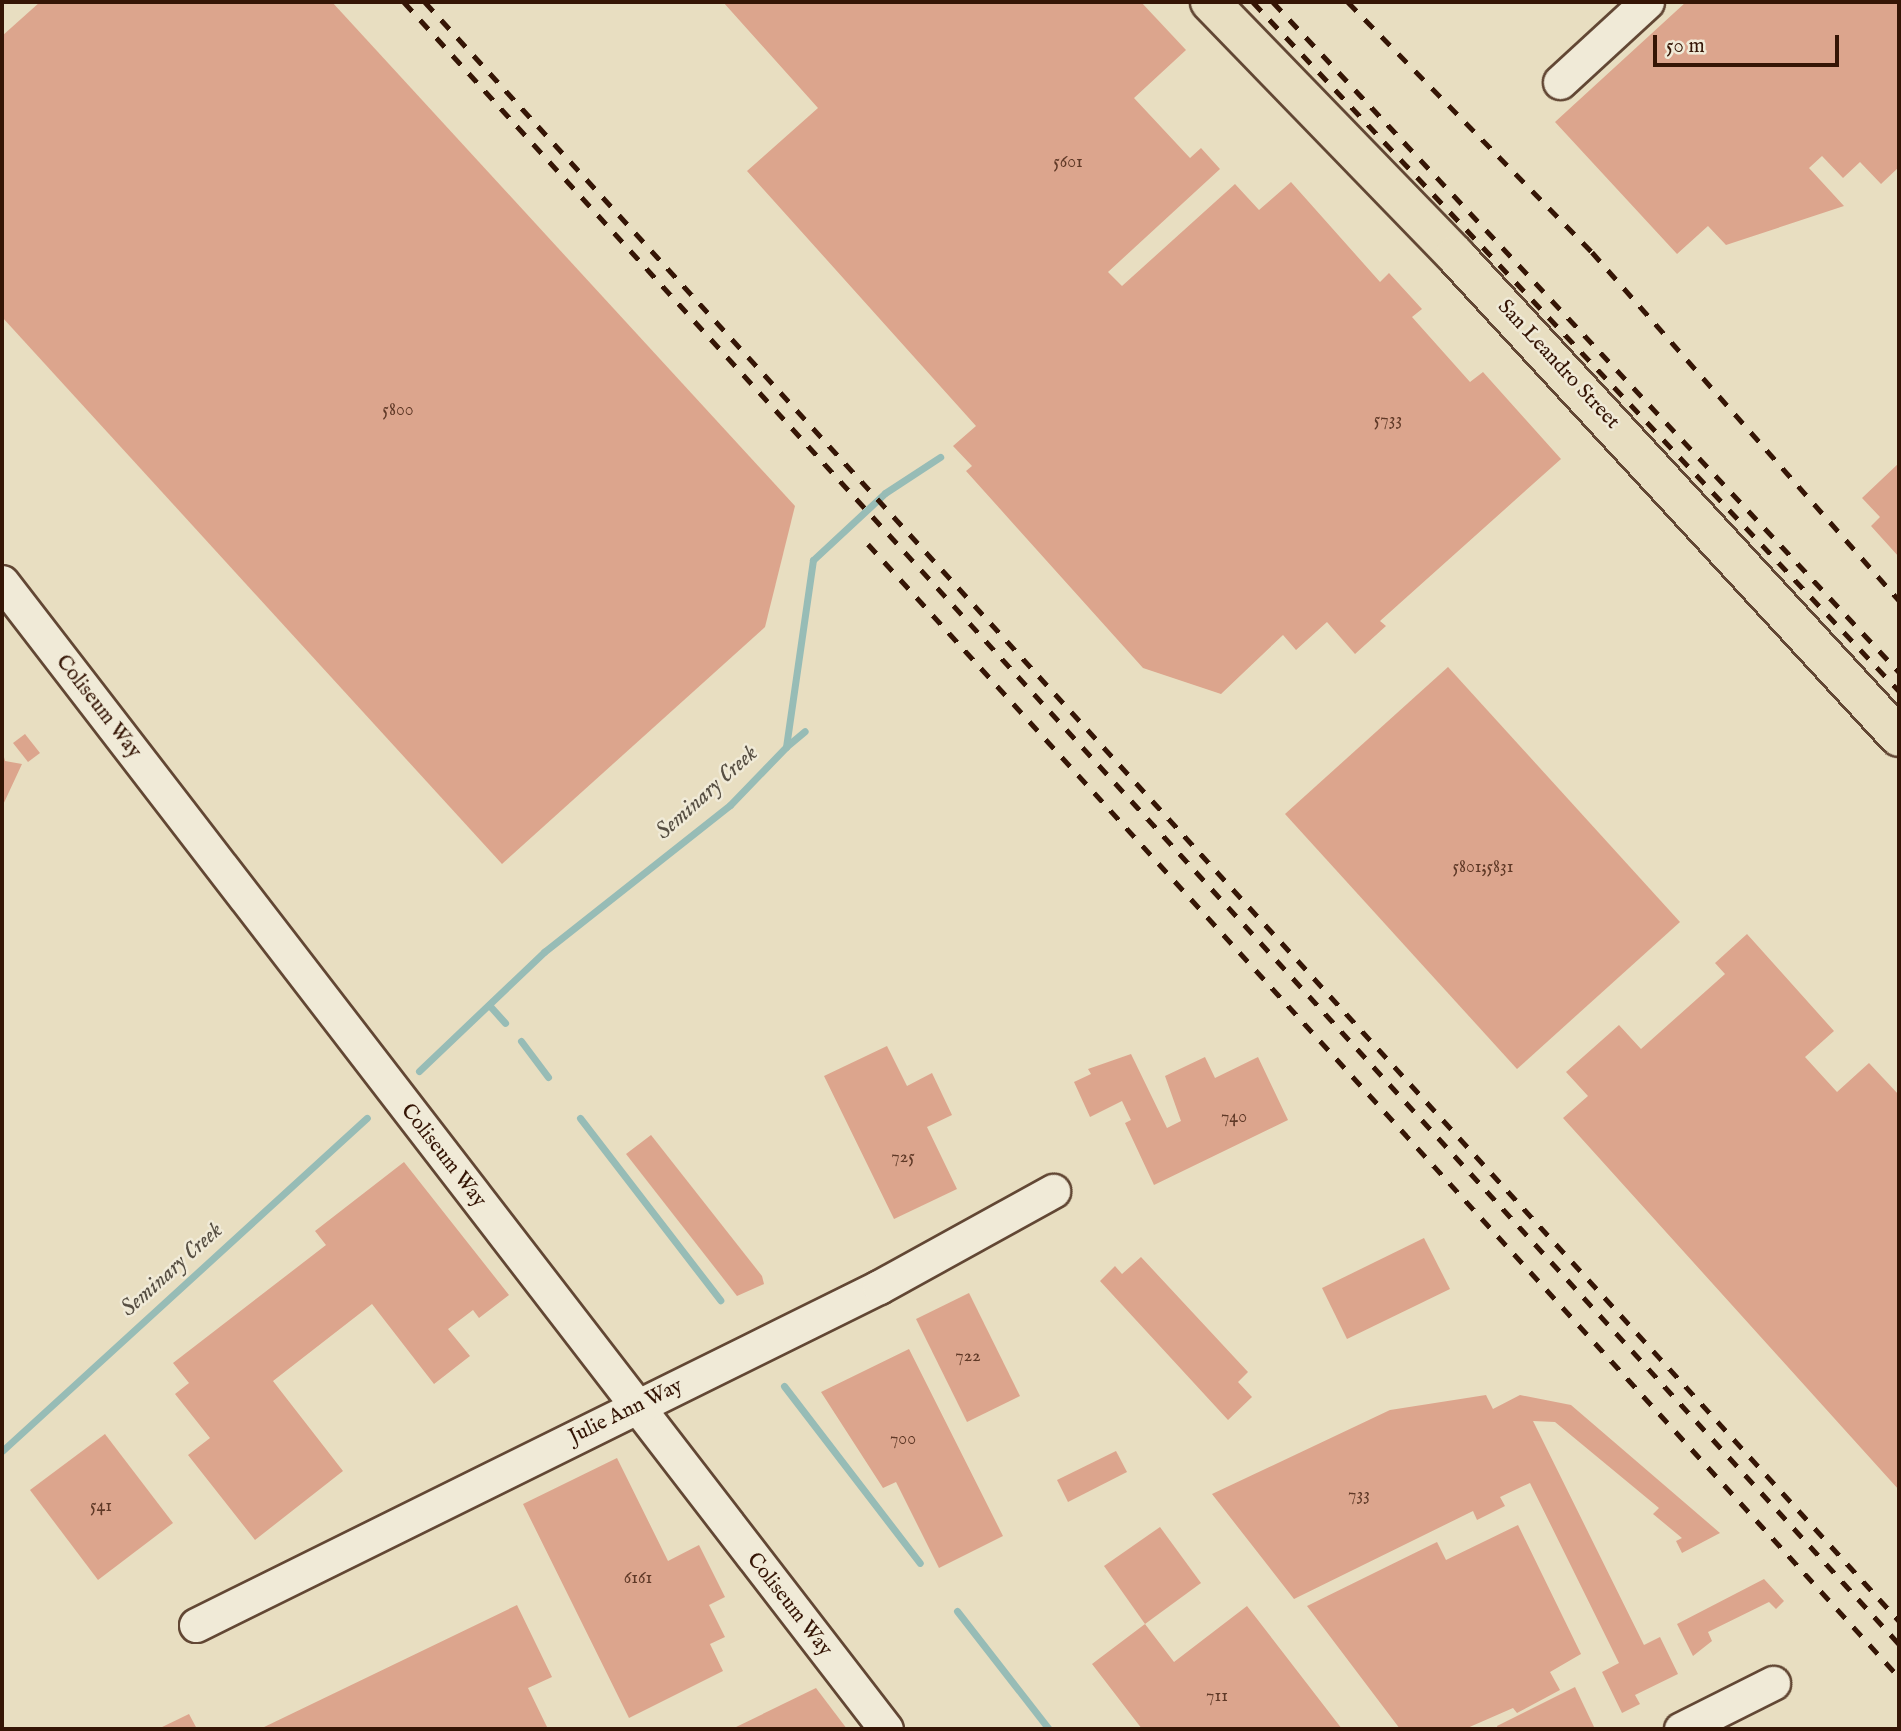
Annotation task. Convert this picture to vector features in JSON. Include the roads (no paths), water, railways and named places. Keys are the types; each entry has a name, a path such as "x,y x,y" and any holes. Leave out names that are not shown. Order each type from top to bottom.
{"main road":[{"name":"San Leandro Street","path":"1210,2 1474,275 1899,737"}],"street":[{"path":"1560,82 1647,2"},
{"name":"Coliseum Way","path":"2,582 886,1729"},
{"name":"Julie Ann Way","path":"196,1625 879,1287 1053,1191"},
{"path":"1681,1729 1773,1684"}],"waterway":[{"name":"Seminary Creek","path":"419,1071 544,952 730,805 786,747 813,560 885,493 940,457"},
{"path":"787,746 805,731"},
{"path":"489,1005 505,1023"},
{"path":"521,1041 548,1077"},
{"name":"Seminary Creek","path":"2,1451 367,1118"},
{"path":"580,1118 720,1300"},
{"path":"784,1386 920,1563"},
{"path":"957,1611 1049,1729"}],"railway":[{"path":"404,2 1899,1644"},
{"path":"425,2 1899,1621"},
{"path":"1253,2 1899,691"},
{"path":"1273,2 1899,672"},
{"path":"1348,2 1592,252 1899,600"},
{"path":"868,544 1899,1677"}]}
